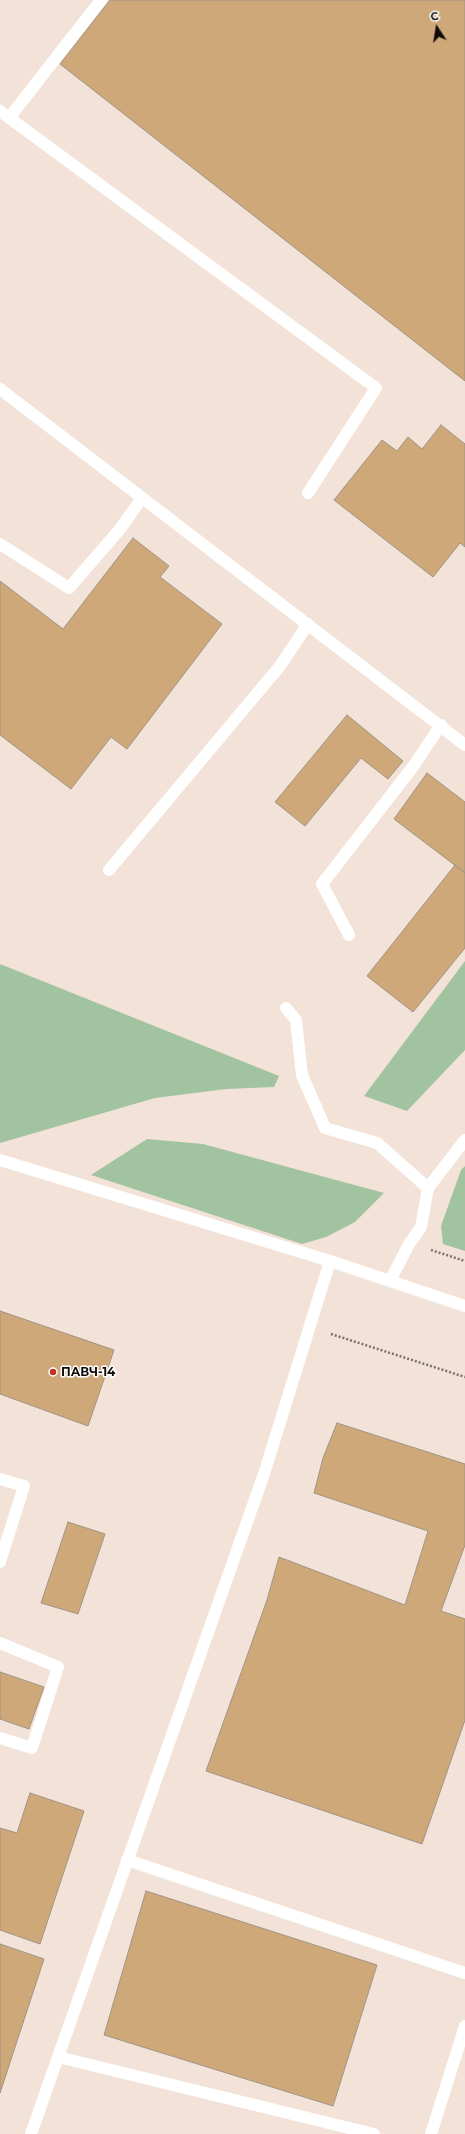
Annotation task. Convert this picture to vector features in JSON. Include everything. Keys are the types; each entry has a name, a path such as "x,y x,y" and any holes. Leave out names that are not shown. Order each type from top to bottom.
{"lane":[{"path":"101,0 5,114 376,388 308,493"},
{"path":"0,389 441,725 465,745"},
{"path":"0,544 69,588 120,529 142,498"},
{"path":"109,870 280,666 308,624"},
{"path":"349,935 322,884 412,768 441,725"},
{"path":"286,1008 296,1020 302,1075 325,1128 377,1143 428,1188"},
{"path":"390,1281 409,1244 421,1227 428,1188 465,1140"},
{"path":"0,1160 330,1261 465,1306"},
{"path":"32,2134 127,1860 264,1474 330,1261"},
{"path":"0,1479 24,1486 0,1562"},
{"path":"0,1643 58,1667 32,1748 0,1738"},
{"path":"127,1860 465,1973"},
{"path":"431,2134 462,2048 465,2026"},
{"path":"58,2057 374,2134"}],"path":[{"path":"409,1244 465,1261"},
{"path":"310,1327 465,1377"}],"green space":[{"path":"465,961 465,1050 407,1111 364,1096"},
{"path":"0,964 279,1076 274,1087 226,1089 155,1098 0,1143"},
{"path":"147,1139 203,1144 384,1193 355,1222 326,1237 302,1244 91,1175"},
{"path":"465,1166 465,1251 443,1244 441,1226 461,1170"}],"building":[{"path":"110,0 465,0 465,381 60,64"},
{"path":"441,425 465,444 465,547 460,543 433,577 334,500 382,440 397,451 408,437 422,449"},
{"path":"133,538 169,566 160,577 222,624 127,749 111,737 71,789 0,735 0,581 63,629"},
{"path":"347,715 403,761 388,779 361,758 305,826 275,802"},
{"path":"427,773 465,802 465,873 394,819"},
{"path":"455,865 465,873 465,948 413,1012 367,976"},
{"name":"ПАВЧ-14","path":"0,1311 114,1350 88,1426 0,1394"},
{"path":"337,1423 465,1464 465,1545 441,1611 465,1619 465,1720 422,1844 206,1771 267,1600 279,1557 405,1605 428,1531 314,1493 323,1458"},
{"path":"68,1522 105,1534 78,1614 41,1603"},
{"path":"0,1672 44,1687 29,1729 0,1719"},
{"path":"30,1793 84,1811 40,1944 0,1930 0,1828 17,1833"},
{"path":"146,1891 377,1965 333,2106 104,2035"},
{"path":"0,1944 44,1959 0,2093"}],"place":[{"name":"ПАВЧ-14","path":"53,1372"}]}
